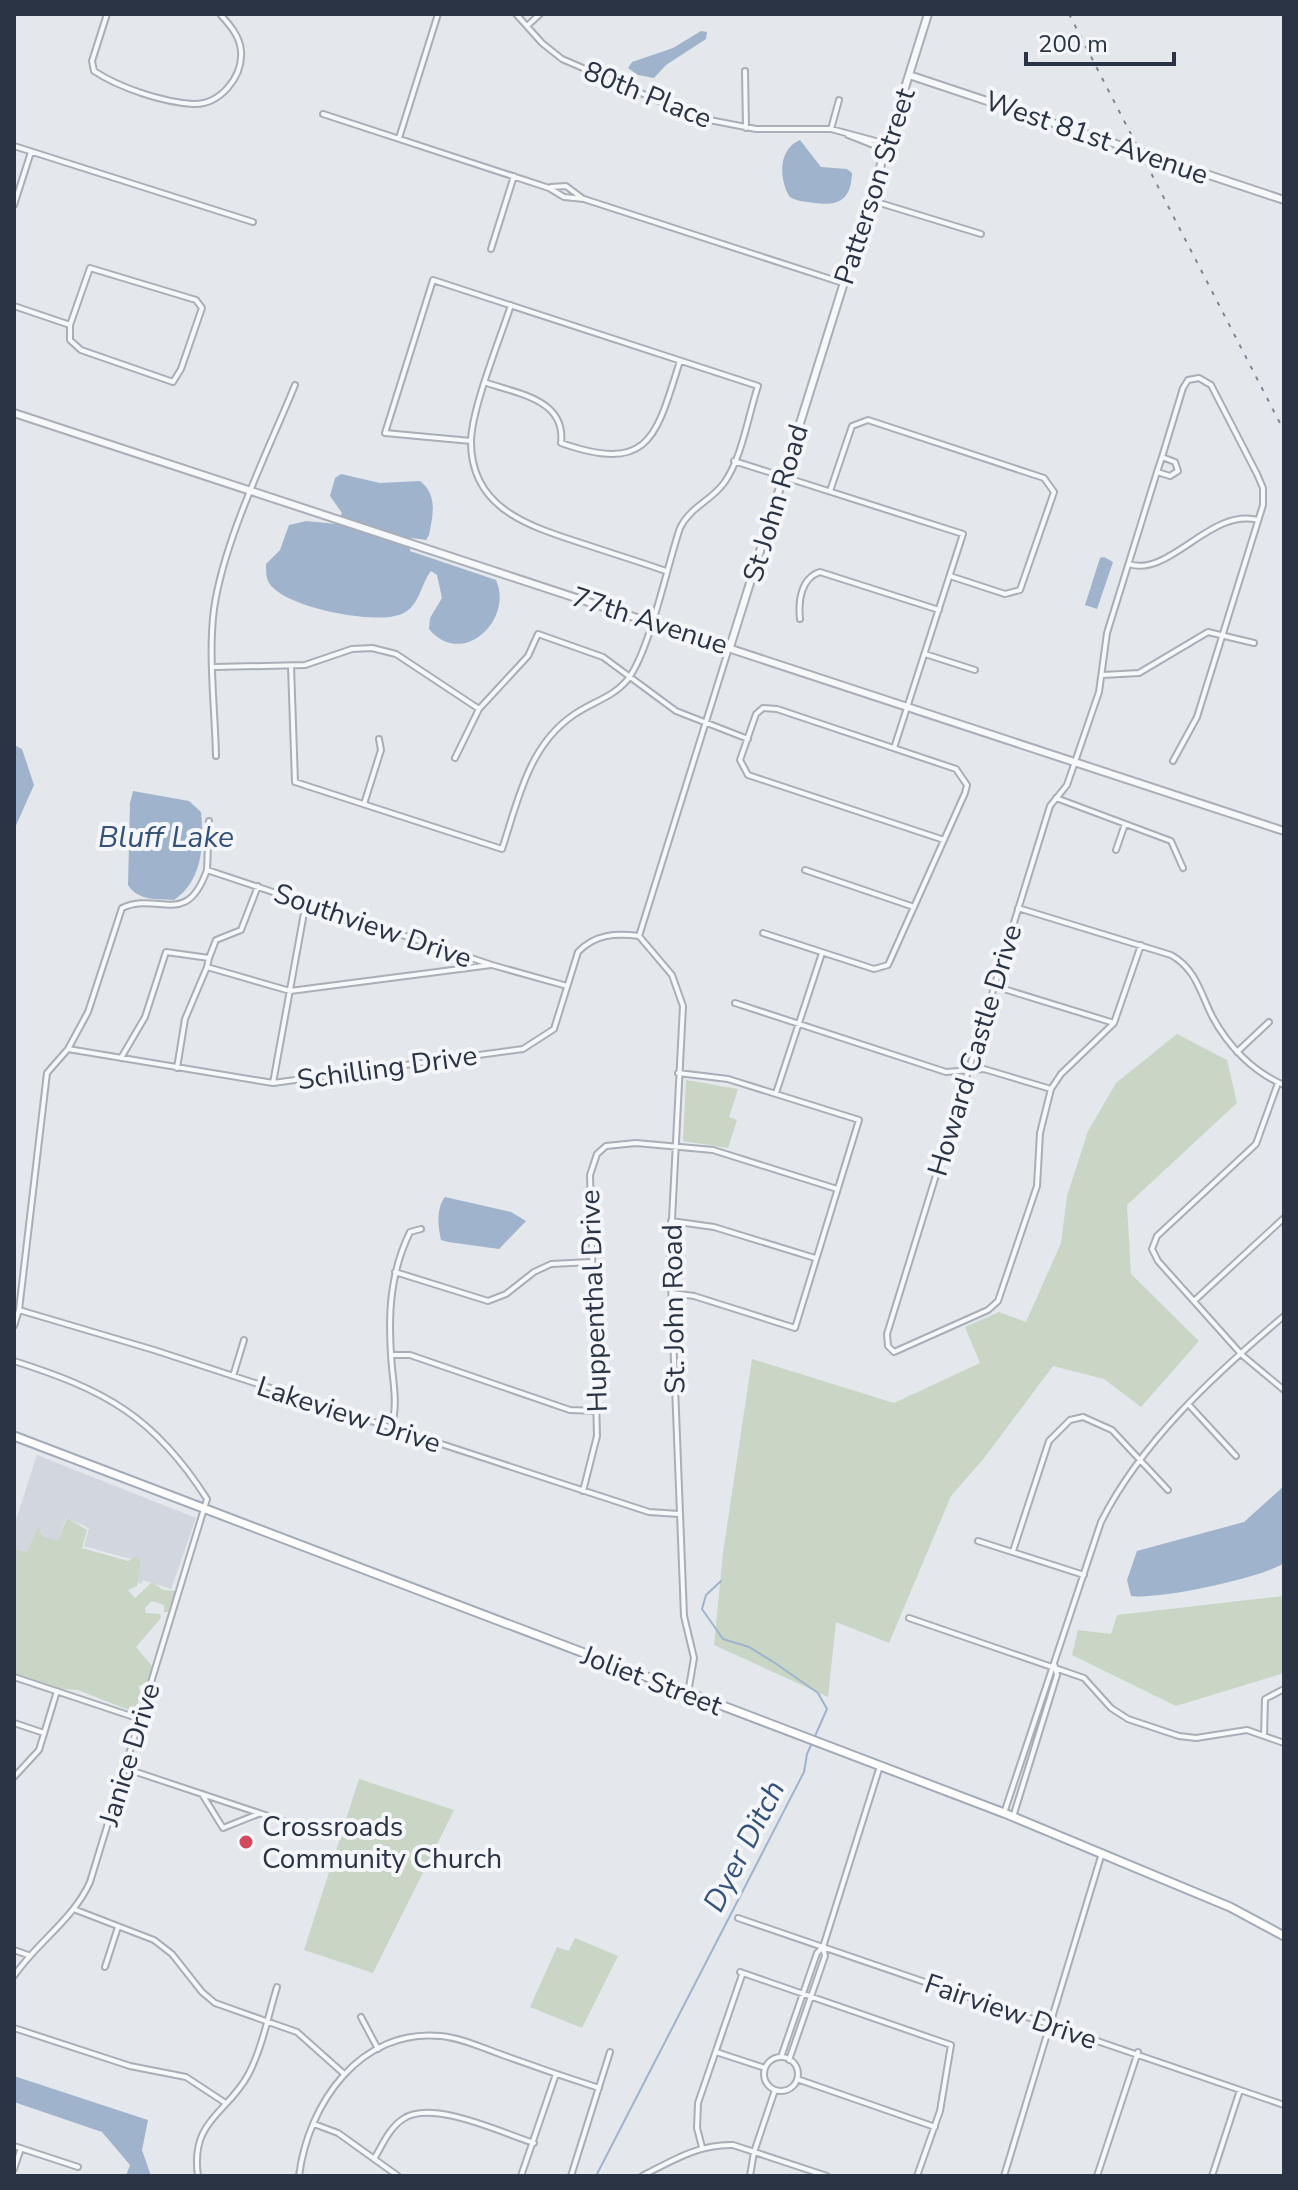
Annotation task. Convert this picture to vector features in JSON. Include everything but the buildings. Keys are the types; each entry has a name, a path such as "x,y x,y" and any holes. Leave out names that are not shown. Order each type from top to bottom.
{"main road":[{"name":"Joliet Street","path":"14,1436 1004,1813 1230,1907 1284,1936"}],"street":[{"path":"107,14 92,61 94,71 108,80 193,104 210,102 227,90 238,70 241,50 233,29 220,14"},
{"path":"399,138 438,14"},
{"name":"80th Place","path":"516,14 562,59 699,118 746,128 831,129 886,147"},
{"path":"527,26 540,14"},
{"name":"Patterson Street","path":"820,359 928,14"},
{"path":"745,71 746,128"},
{"name":"West 81st Avenue","path":"909,75 1284,200"},
{"path":"831,129 839,100"},
{"path":"323,114 549,188 564,197 584,199 843,283"},
{"path":"14,146 253,222"},
{"path":"14,205 31,152"},
{"path":"491,249 514,176"},
{"path":"549,188 566,186 584,199"},
{"path":"870,200 981,234"},
{"path":"90,268 196,300 202,308 181,369 173,382 81,350 70,340 70,325 90,268"},
{"path":"291,666 295,782 502,849 530,766 548,737 572,715 613,693 629,677 685,517 723,485 758,386 433,280 385,433 471,441"},
{"path":"511,305 471,441 481,485 511,517 528,526 666,571"},
{"path":"14,306 70,325"},
{"name":"St John Road","path":"730,647 820,359"},
{"path":"487,383 541,401 551,409 561,427 561,443 595,455 618,455 636,449 653,434 680,360"},
{"name":"Howard Castle Drive","path":"1051,1089 1040,1133 1037,1186 998,1301 988,1310 894,1352 888,1346 887,1334 1018,908 1050,806 1067,785 1103,675 1105,642 1183,388 1194,378 1204,379 1211,385 1263,488 1263,505 1258,520"},
{"path":"216,756 216,600 251,490 295,385"},
{"name":"77th Avenue","path":"14,413 651,620 1284,831"},
{"path":"830,491 852,426 868,420 1044,478 1054,492 1020,590 1005,594 950,576"},
{"path":"1157,472 1170,476 1178,471 1175,462 1162,457"},
{"path":"734,461 963,534 894,748"},
{"path":"1129,564 1150,565 1230,520 1258,520 1192,729 1173,761"},
{"path":"800,619 799,604 806,581 820,572 939,610"},
{"path":"1103,675 1139,673 1201,634 1223,633 1254,643"},
{"path":"455,758 479,709 528,656 538,634 591,651 676,711 748,739"},
{"path":"639,936 730,647"},
{"path":"215,667 291,666 352,649 385,650 479,709"},
{"path":"925,654 975,670"},
{"path":"763,933 874,969 888,965 944,840 965,793 966,779 956,769 770,707 756,714 740,760 748,775 944,840"},
{"path":"364,804 381,750 379,739"},
{"path":"1056,798 1171,841 1183,868"},
{"path":"14,1326 19,1310 47,1073 68,1049 91,1004 122,908 130,905 176,906 195,896 207,870 209,821"},
{"path":"1116,850 1125,824"},
{"name":"Southview Drive","path":"207,870 492,965 567,986"},
{"path":"805,870 914,907"},
{"path":"177,1068 185,1019 216,940 241,930 258,886"},
{"path":"273,1083 306,902"},
{"path":"1018,908 1171,955 1193,972 1212,1015 1237,1052 1281,1084 1256,1144 1157,1236 1152,1249 1158,1261 1242,1355 1273,1384 1284,1390"},
{"name":"Schilling Drive","path":"68,1049 273,1083 523,1049 545,1039 554,1029 578,952 584,946 615,934 639,936"},
{"name":"St. John Road","path":"639,936 672,975 683,1006 674,1146 671,1293 684,1616 694,1668 688,1694"},
{"path":"735,1003 946,1072 984,1069 1051,1089 1061,1074 1114,1023 1141,945"},
{"path":"121,1058 145,1017 166,952 209,958"},
{"path":"776,1093 822,953"},
{"path":"207,967 290,991 492,965"},
{"path":"994,986 1114,1023"},
{"path":"1237,1052 1269,1022"},
{"path":"671,1293 694,1296 795,1328 859,1120 728,1079 678,1073"},
{"name":"Huppenthal Drive","path":"583,1491 596,1449 592,1163 606,1146 636,1143 674,1146"},
{"path":"674,1146 730,1154 837,1189"},
{"path":"1194,1301 1284,1218"},
{"path":"671,1221 714,1227 816,1259"},
{"path":"391,1428 396,1410 389,1309 395,1272 410,1232 421,1229"},
{"path":"395,1272 488,1301 506,1294 534,1272 551,1264 591,1262"},
{"name":"Lakeview Drive","path":"19,1310 233,1376 649,1512 679,1514"},
{"path":"1013,1817 1084,1575 1101,1522 1119,1486 1139,1459 1190,1406 1284,1316"},
{"path":"233,1376 244,1340"},
{"path":"391,1355 410,1355 570,1410 597,1411"},
{"path":"14,1361 73,1380 112,1399 142,1419 206,1495 206,1509"},
{"path":"1190,1406 1236,1456"},
{"path":"1013,1551 1049,1441 1058,1429 1083,1417 1100,1422 1168,1490"},
{"name":"Janice Drive","path":"14,1976 28,1955 76,1910 90,1882 206,1509"},
{"path":"978,1541 1084,1575"},
{"path":"909,1618 1084,1678 1111,1708 1128,1719 1196,1738 1247,1730 1284,1743"},
{"path":"1004,1813 1049,1671 1055,1666"},
{"path":"14,1677 140,1719"},
{"path":"1264,1736 1265,1699 1284,1689"},
{"path":"14,1777 39,1750 57,1691"},
{"path":"14,1723 44,1733"},
{"path":"781,2057 817,1953 823,1947 880,1766"},
{"path":"124,1768 289,1823"},
{"path":"202,1794 223,1828 260,1813"},
{"path":"1004,2176 1102,1852"},
{"path":"76,1910 163,1945 215,2003 306,2038 343,2074"},
{"name":"Fairview Drive","path":"738,1918 1138,2052 1284,2105"},
{"path":"105,1967 118,1927"},
{"path":"789,2060 825,1956 823,1947"},
{"path":"14,1950 28,1955"},
{"path":"702,2147 696,2115 741,1974 951,2045 935,2127 917,2176"},
{"path":"198,2176 202,2136 224,2102 247,2076 277,1987"},
{"path":"361,2017 378,2049"},
{"path":"14,2028 130,2066 186,2077 224,2102"},
{"path":"299,2176 321,2103 343,2074 378,2049 407,2038 444,2036 599,2088"},
{"path":"571,2176 610,2052"},
{"path":"716,2052 765,2068"},
{"path":"1097,2176 1138,2052"},
{"path":"781,2057 789,2060 797,2068 797,2079 786,2091 775,2090 764,2079 765,2068 771,2060 781,2057"},
{"path":"521,2176 556,2074"},
{"path":"797,2079 935,2127"},
{"path":"750,2176 754,2152 775,2090"},
{"path":"1212,2176 1240,2090"},
{"path":"374,2159 396,2124 422,2112 443,2114 534,2143"},
{"path":"314,2124 338,2133 398,2176"},
{"path":"642,2176 702,2147 733,2145 827,2176"},
{"path":"14,2146 78,2167"},
{"path":"14,2169 21,2148"}],"shaded area":[{"path":"37,1455 196,1518 171,1589 143,1580 141,1584 137,1582 141,1562 84,1546 89,1528 66,1518 58,1542 44,1537 41,1531 27,1552 14,1548 14,1526"}],"green space":[{"path":"1177,1034 1227,1060 1237,1103 1127,1205 1131,1274 1199,1341 1141,1407 1104,1379 1053,1366 985,1457 951,1496 889,1643 836,1622 828,1697 714,1645 723,1553 752,1359 894,1403 980,1363 965,1327 999,1312 1026,1322 1061,1243 1067,1196 1088,1131 1116,1083"},
{"path":"686,1080 738,1089 729,1117 737,1120 728,1148 683,1141"},
{"path":"67,1518 87,1530 82,1548 128,1561 137,1556 141,1561 137,1586 128,1590 135,1598 152,1582 163,1590 176,1591 168,1612 164,1612 164,1605 152,1601 145,1608 146,1613 160,1614 161,1618 136,1647 152,1666 146,1684 138,1686 142,1694 134,1712 78,1690 63,1689 14,1673 14,1548 27,1552 38,1527 44,1537 58,1541"},
{"path":"1284,1596 1284,1673 1176,1706 1072,1655 1078,1630 1111,1634 1117,1615"},
{"path":"359,1779 454,1810 373,1973 304,1950"},
{"path":"575,1938 618,1956 582,2028 530,2007 557,1947 569,1951"}],"water":[{"path":"701,31 707,32 706,39 666,65 654,78 638,75 628,68 632,62 673,48"},
{"path":"800,140 821,167 847,169 852,173 849,190 842,200 822,204 789,196 783,181 782,165 788,150"},
{"path":"341,474 380,483 420,481 426,487 433,506 429,535 426,540 412,538 410,551 496,580 500,595 498,610 482,634 469,642 456,644 442,640 429,629 430,618 442,598 437,575 431,571 411,607 399,615 387,617 330,612 292,600 269,583 266,564 280,550 289,525 306,521 337,524 342,513 330,496 335,478"},
{"path":"1100,558 1113,562 1097,609 1085,605"},
{"path":"14,745 22,749 34,785 14,830"},
{"name":"Bluff Lake","path":"133,791 189,801 201,812 200,860 191,882 174,900 142,897 128,885"},
{"path":"445,1197 511,1212 526,1221 499,1249 441,1240 439,1212"},
{"path":"1284,1486 1284,1563 1255,1575 1209,1587 1163,1595 1131,1596 1127,1580 1137,1551 1244,1522"},
{"path":"14,2076 148,2120 142,2150 151,2176 126,2176 130,2165 102,2132 14,2102"}],"waterway":[{"name":"Dyer Ditch","path":"596,2176 804,1772 807,1754 827,1709 818,1693 775,1663 749,1647 723,1639 702,1609 706,1595 721,1581"}],"railway":[{"path":"1069,14 1284,431"}],"place":[{"name":"Crossroads Community Church","path":"246,1842"}]}
